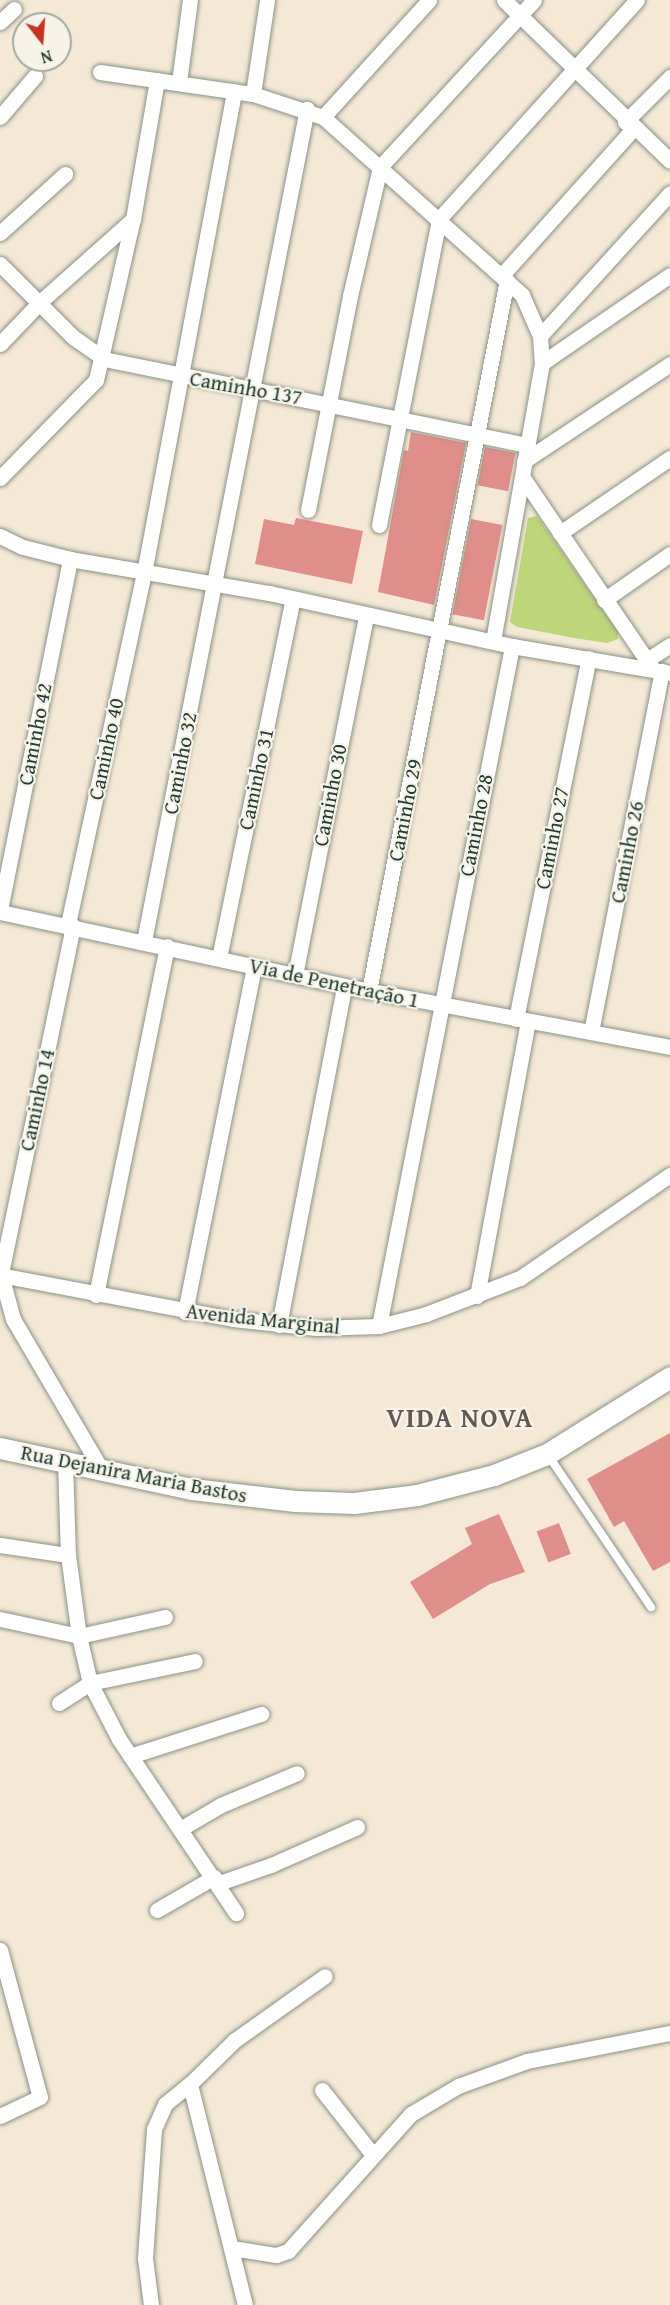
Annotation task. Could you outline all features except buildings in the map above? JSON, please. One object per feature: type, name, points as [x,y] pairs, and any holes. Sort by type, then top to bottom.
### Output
[{"type":"main road","name":"Rua Dejanira Maria Bastos","points":[[0,1448],[235,1496],[354,1503],[417,1495],[494,1475],[547,1454],[670,1377]]},
{"type":"street","points":[[179,82],[190,0]]},
{"type":"street","points":[[253,94],[267,0]]},
{"type":"street","points":[[322,117],[429,0]]},
{"type":"street","points":[[504,0],[629,125],[670,161]]},
{"type":"street","points":[[308,510],[380,167],[534,0]]},
{"type":"street","points":[[379,525],[402,418],[439,219],[637,0]]},
{"type":"street","points":[[0,22],[14,9]]},
{"type":"street","points":[[100,72],[234,90],[307,110],[322,117],[505,278],[522,296],[540,336],[542,363],[493,640]]},
{"type":"street","points":[[0,117],[35,76]]},
{"type":"street","points":[[505,278],[670,76]]},
{"type":"street","points":[[0,478],[88,392],[104,358],[133,219],[157,80]]},
{"type":"street","name":"Caminho 40","points":[[70,925],[144,573],[234,90]]},
{"type":"street","name":"Caminho 32","points":[[144,941],[307,110]]},
{"type":"street","points":[[0,233],[65,174]]},
{"type":"street","points":[[540,336],[670,193]]},
{"type":"street","points":[[0,344],[40,302],[133,219]]},
{"type":"street","name":"Caminho 137","points":[[0,264],[73,337],[104,358],[180,376],[329,402],[526,445]]},
{"type":"street","points":[[542,363],[670,275]]},
{"type":"street","name":"Caminho 29","points":[[369,991],[441,629],[505,278]]},
{"type":"street","points":[[524,461],[670,364]]},
{"type":"street","points":[[560,533],[670,458]]},
{"type":"street","points":[[523,478],[604,600],[658,668]]},
{"type":"street","points":[[0,536],[22,547],[70,559],[293,599],[493,640],[512,646],[658,668]]},
{"type":"street","points":[[604,600],[670,554]]},
{"type":"street","name":"Caminho 42","points":[[0,911],[70,559]]},
{"type":"street","name":"Caminho 31","points":[[219,958],[293,599]]},
{"type":"street","name":"Caminho 30","points":[[295,975],[366,615]]},
{"type":"street","points":[[658,668],[670,645]]},
{"type":"street","name":"Caminho 28","points":[[379,1326],[512,646]]},
{"type":"street","name":"Caminho 27","points":[[477,1296],[522,1020],[589,658]]},
{"type":"street","name":"Caminho 26","points":[[591,1032],[658,668]]},
{"type":"street","name":"Via de Penetração 1","points":[[0,911],[440,1005],[591,1032],[669,1042]]},
{"type":"street","name":"Caminho 14","points":[[1,1275],[70,925]]},
{"type":"street","points":[[96,1295],[167,946]]},
{"type":"street","points":[[185,1312],[254,967]]},
{"type":"street","points":[[279,1325],[344,986]]},
{"type":"street","name":"Avenida Marginal","points":[[1,1275],[185,1312],[279,1325],[379,1326],[477,1296],[528,1272],[670,1175]]},
{"type":"street","points":[[1,1275],[13,1319],[101,1469]]},
{"type":"street","points":[[65,1461],[68,1555],[79,1636],[90,1683],[130,1756],[216,1880],[236,1913]]},
{"type":"street","points":[[0,1545],[68,1555]]},
{"type":"street","points":[[0,1619],[79,1636],[165,1617]]},
{"type":"street","points":[[59,1703],[90,1683],[195,1661]]},
{"type":"street","points":[[130,1756],[261,1714]]},
{"type":"street","points":[[180,1829],[222,1805],[297,1773]]},
{"type":"street","points":[[157,1910],[216,1880],[271,1865],[357,1827]]},
{"type":"street","points":[[0,1950],[40,2097],[0,2116]]},
{"type":"street","points":[[152,2305],[146,2258],[154,2129],[165,2104],[190,2084],[235,2040],[325,1976]]},
{"type":"street","points":[[232,2248],[276,2255],[288,2251],[411,2114],[431,2100],[487,2074],[561,2053],[670,2033]]},
{"type":"street","points":[[190,2084],[245,2305]]},
{"type":"street","points":[[322,2090],[373,2155]]},
{"type":"lane","points":[[547,1454],[651,1607]]},
{"type":"green space","points":[[537,516],[618,632],[618,639],[607,643],[574,638],[517,627],[510,622],[528,518]]},
{"type":"district","name":"VIDA NOVA","points":[[460,1418]]}]
